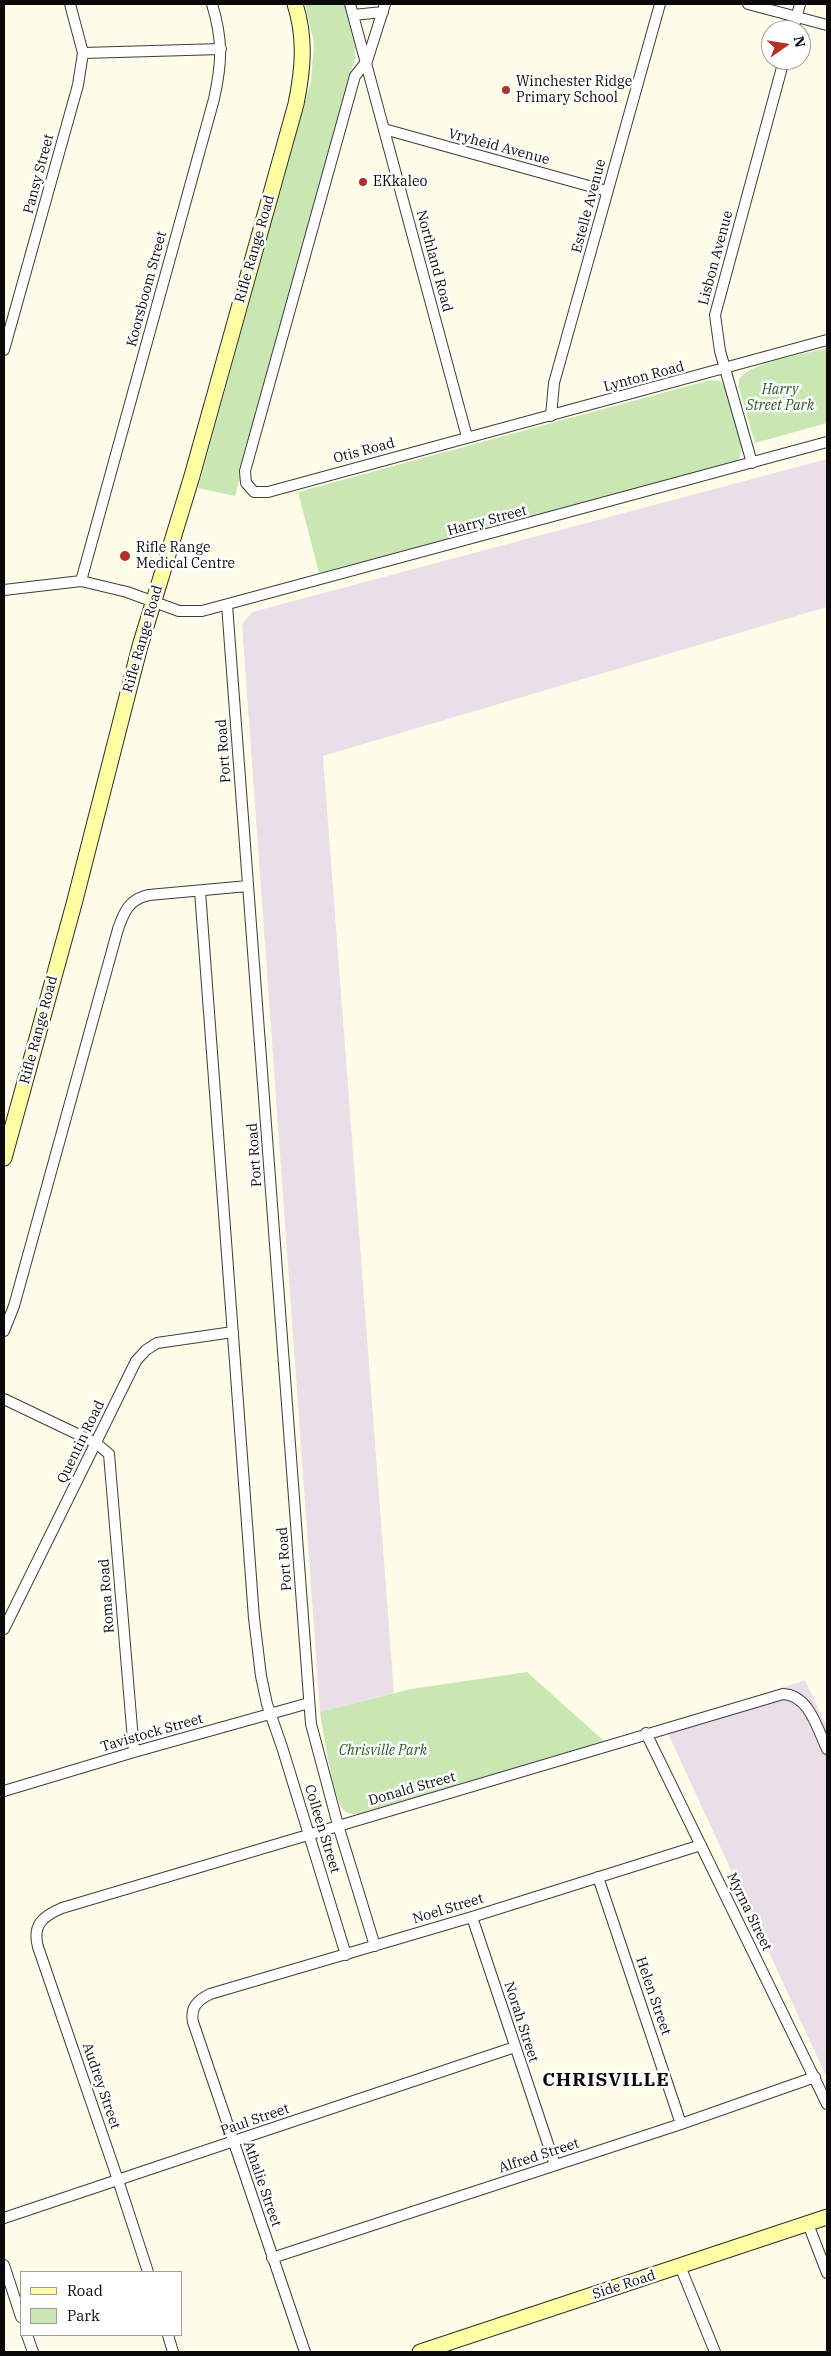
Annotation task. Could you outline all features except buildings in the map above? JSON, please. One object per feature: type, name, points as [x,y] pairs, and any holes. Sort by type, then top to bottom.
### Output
[{"type":"main road","name":"Rifle Range Road","points":[[4,1158],[7,1131],[154,600],[192,476],[296,104],[302,76],[303,44],[296,4]]},
{"type":"main road","name":"Side Road","points":[[420,2352],[827,2217]]},
{"type":"street","name":"Pansy Street","points":[[4,350],[78,84],[82,53],[70,4]]},
{"type":"street","name":"Koorsboom Street","points":[[81,581],[214,99],[221,63],[221,49],[218,25],[212,4]]},
{"type":"street","points":[[350,4],[366,62]]},
{"type":"street","name":"Estelle Avenue","points":[[551,416],[554,383],[660,4]]},
{"type":"street","points":[[748,4],[827,25]]},
{"type":"street","points":[[795,20],[800,4]]},
{"type":"street","points":[[353,15],[384,8]]},
{"type":"street","points":[[366,62],[384,8]]},
{"type":"street","points":[[82,53],[221,49]]},
{"type":"street","name":"Northland Road","points":[[366,62],[467,437]]},
{"type":"street","name":"Otis Road","points":[[366,62],[356,73],[348,99],[245,471],[245,480],[251,490],[257,493],[268,492],[467,437]]},
{"type":"street","name":"Lisbon Avenue","points":[[752,463],[725,369],[715,322],[716,307],[781,70]]},
{"type":"street","name":"Vryheid Avenue","points":[[384,130],[607,191]]},
{"type":"street","name":"Lynton Road","points":[[467,437],[551,416],[827,340]]},
{"type":"street","name":"Harry Street","points":[[81,581],[154,600],[182,612],[202,611],[827,442]]},
{"type":"street","points":[[4,590],[81,581]]},
{"type":"street","name":"Port Road","points":[[227,604],[310,1703]]},
{"type":"street","points":[[4,1331],[14,1306],[118,929],[124,914],[132,902],[142,897],[248,886]]},
{"type":"street","points":[[200,891],[254,1618],[261,1676],[270,1713]]},
{"type":"street","name":"Quentin Road","points":[[4,1629],[96,1444],[129,1371],[146,1350],[157,1343],[233,1332]]},
{"type":"street","points":[[4,1399],[96,1444]]},
{"type":"street","name":"Roma Road","points":[[96,1444],[109,1454],[131,1739],[134,1752]]},
{"type":"street","name":"Donald Street","points":[[50,1913],[338,1825],[783,1694],[792,1694],[801,1700],[827,1749]]},
{"type":"street","name":"Tavistock Street","points":[[4,1791],[134,1752],[310,1703]]},
{"type":"street","name":"Colleen Street","points":[[310,1703],[311,1724],[338,1825],[375,1946]]},
{"type":"street","name":"Colleen Street","points":[[270,1713],[310,1834],[346,1955]]},
{"type":"street","name":"Myrna Street","points":[[646,1733],[827,2104]]},
{"type":"street","name":"Noel Street","points":[[202,1998],[701,1844]]},
{"type":"street","name":"Helen Street","points":[[598,1877],[681,2124]]},
{"type":"street","name":"Audrey Street","points":[[50,1913],[44,1917],[37,1928],[38,1946],[148,2271]]},
{"type":"street","name":"Norah Street","points":[[472,1916],[555,2165]]},
{"type":"street","name":"Athalie Street","points":[[202,1998],[194,2008],[192,2018],[305,2352]]},
{"type":"street","name":"Paul Street","points":[[4,2218],[515,2047]]},
{"type":"street","name":"Alfred Street","points":[[272,2258],[681,2124],[815,2077]]},
{"type":"street","points":[[808,2224],[827,2273]]},
{"type":"street","points":[[4,2265],[20,2314]]},
{"type":"street","points":[[680,2266],[715,2352]]},
{"type":"street","points":[[27,2336],[33,2352]]},
{"type":"street","points":[[168,2336],[173,2352]]},
{"type":"shaded area","points":[[827,459],[827,607],[323,756],[394,1693],[320,1712],[242,624],[252,612]]},
{"type":"shaded area","points":[[805,1680],[827,1727],[827,2078],[665,1727]]},
{"type":"green space","points":[[305,4],[346,4],[356,40],[355,58],[235,496],[198,488],[311,81],[314,43]]},
{"type":"green space","name":"Harry Street Park","points":[[827,348],[827,423],[755,443],[739,388],[739,379],[745,373],[767,363]]},
{"type":"green space","points":[[710,380],[720,381],[725,387],[742,446],[739,459],[734,463],[319,573],[298,492]]},
{"type":"green space","name":"Chrisville Park","points":[[527,1672],[604,1741],[358,1814],[348,1813],[343,1809],[332,1778],[320,1712],[411,1689]]},
{"type":"place","name":"Winchester Ridge Primary School","points":[[506,90]]},
{"type":"place","name":"EKkaleo","points":[[363,182]]},
{"type":"place","name":"Rifle Range Medical Centre","points":[[125,556]]},
{"type":"district","name":"CHRISVILLE","points":[[606,2081]]}]
